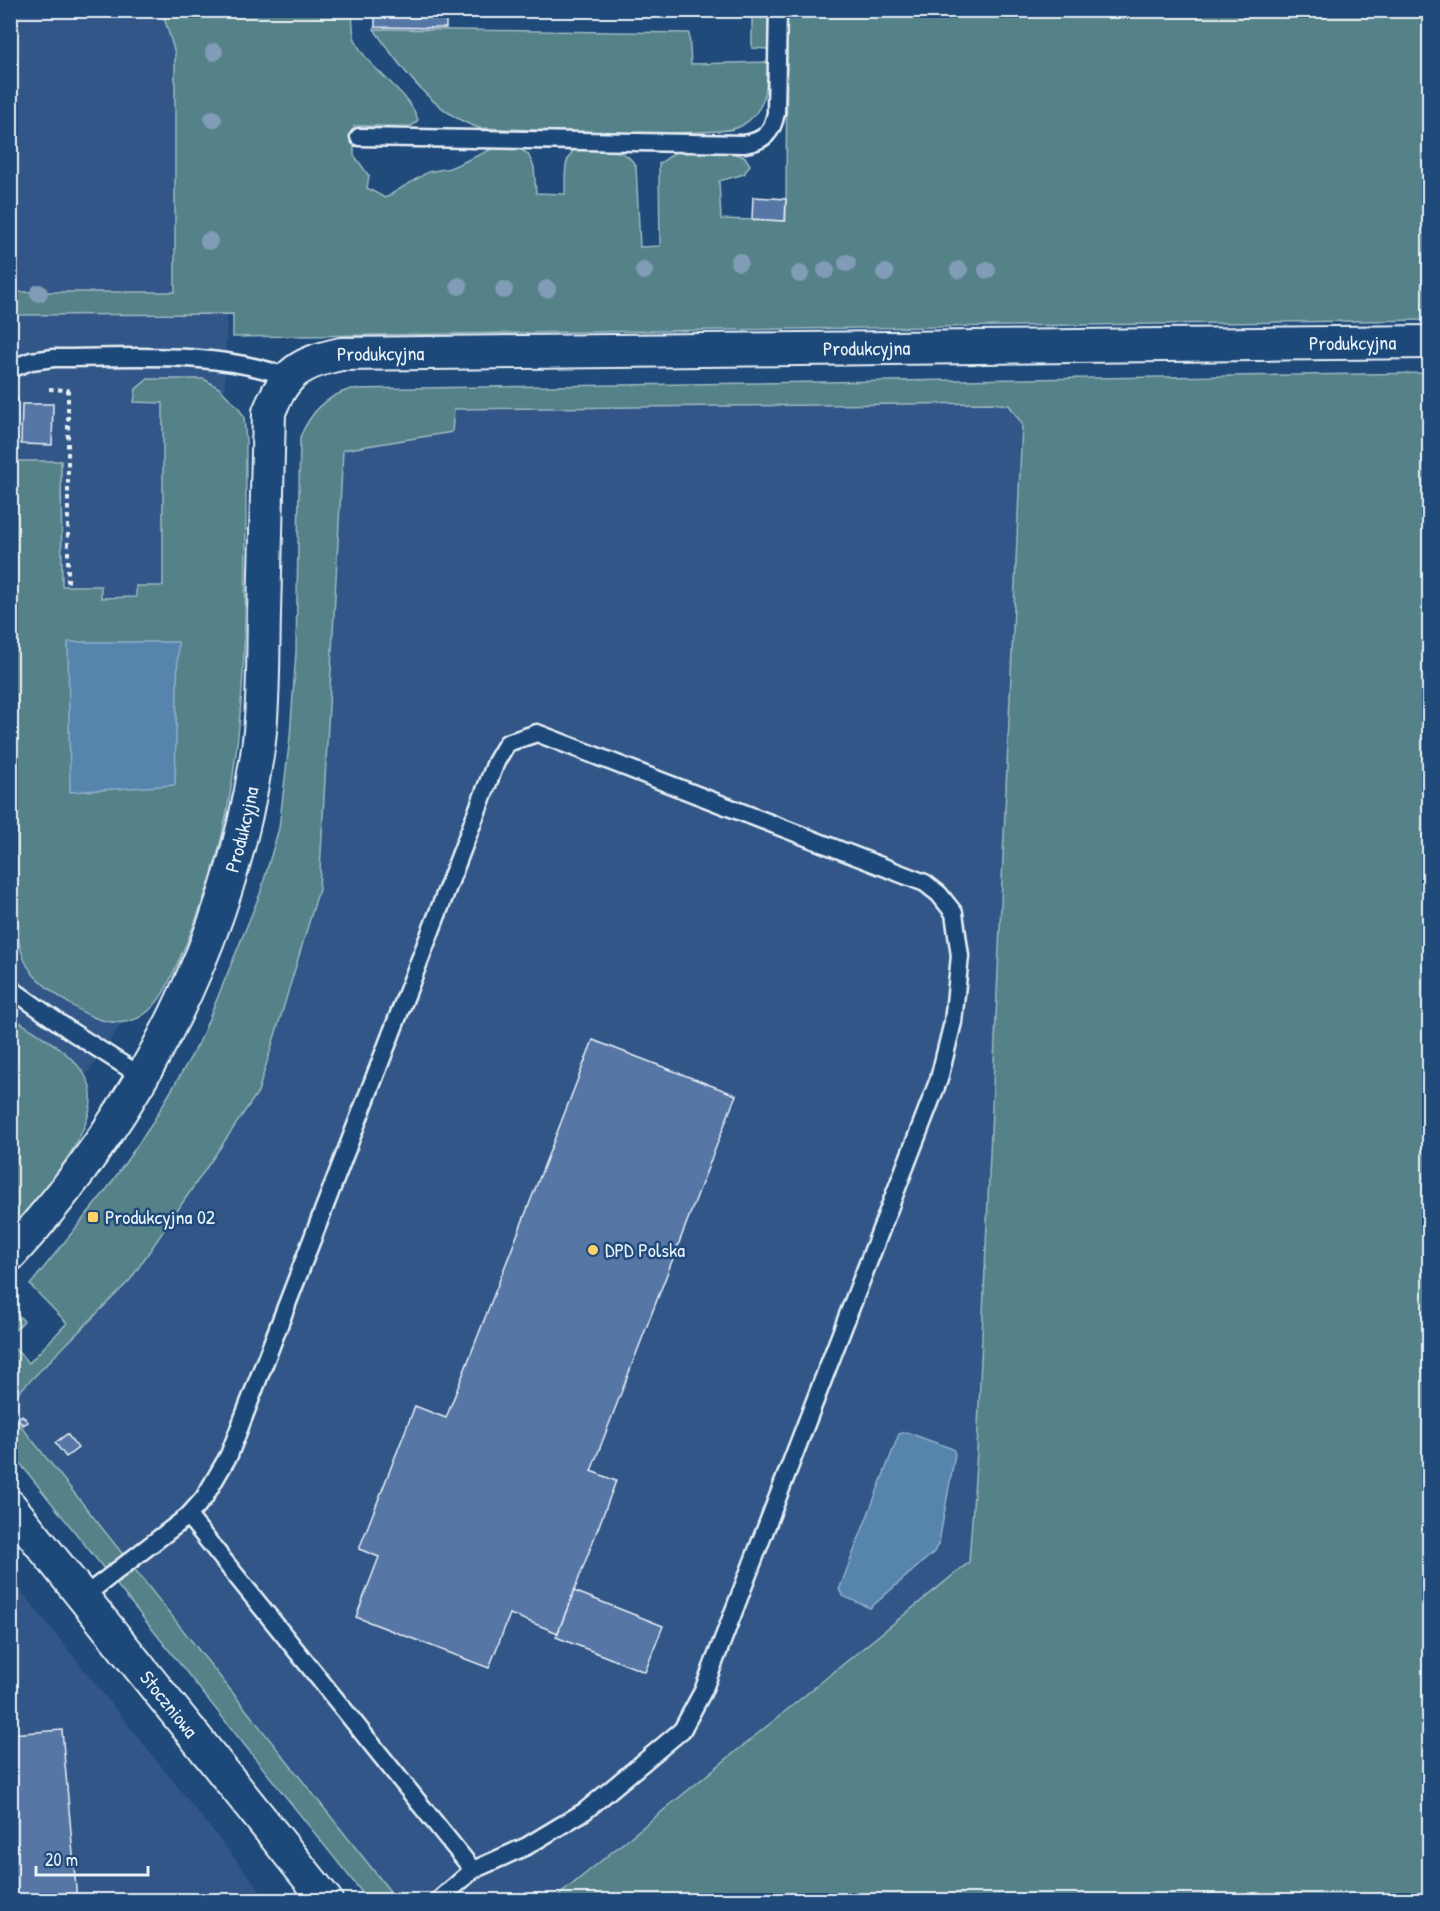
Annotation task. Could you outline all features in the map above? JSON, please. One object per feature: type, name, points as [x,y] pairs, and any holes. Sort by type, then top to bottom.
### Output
[{"type":"street","name":"Produkcyjna","points":[[10,1255],[83,1169],[141,1076],[173,1020],[209,941],[229,883],[245,819],[259,738],[269,412],[278,390],[288,377],[313,360],[341,354],[1430,342]]},
{"type":"street","name":"Stoczniowa","points":[[10,1506],[326,1900]]},
{"type":"lane","points":[[359,137],[744,144],[760,142],[773,128],[776,114],[778,10]]},
{"type":"lane","points":[[10,369],[31,361],[54,358],[204,358],[245,364],[288,377]]},
{"type":"lane","points":[[83,1597],[188,1516],[204,1498],[229,1455],[495,762],[507,743],[537,733],[925,883],[939,894],[954,913],[960,956],[953,1022],[939,1078],[704,1691],[681,1730],[585,1811],[527,1846],[473,1870],[439,1900]]},
{"type":"lane","points":[[10,988],[72,1032],[141,1076]]},
{"type":"lane","points":[[188,1516],[473,1870]]},
{"type":"path","points":[[43,389],[68,390],[68,583]]},
{"type":"path","points":[[10,455],[11,411],[13,401],[20,393]]},
{"type":"shaded area","points":[[11,11],[235,11],[223,457],[139,998],[55,1121],[11,1170],[11,315],[86,314],[11,314]]},
{"type":"shaded area","name":"DPD Polska","points":[[991,403],[1009,405],[1022,424],[977,1451],[969,1562],[553,1900],[397,1900],[11,1412],[11,1400],[130,1280],[258,1092],[319,889],[343,450],[451,432],[454,409]]},
{"type":"shaded area","points":[[68,642],[178,642],[175,785],[70,792]]},
{"type":"shaded area","points":[[906,1432],[953,1449],[955,1454],[939,1542],[934,1552],[870,1608],[843,1596],[839,1590],[899,1434]]},
{"type":"shaded area","points":[[11,1578],[268,1900],[11,1900]]},
{"type":"green space","points":[[162,11],[352,11],[354,36],[361,50],[368,61],[406,98],[418,120],[412,126],[354,126],[354,155],[369,176],[367,188],[385,198],[428,172],[450,168],[492,149],[520,149],[528,154],[534,167],[536,193],[565,194],[566,165],[574,150],[617,151],[631,159],[636,166],[640,247],[660,246],[659,164],[680,149],[726,151],[745,157],[750,165],[744,174],[719,181],[721,219],[786,221],[787,11],[1429,11],[1429,320],[233,337],[233,314],[11,315],[10,292],[175,292],[175,53]]},
{"type":"green space","points":[[752,11],[768,11],[768,49],[752,48]]},
{"type":"green space","points":[[374,29],[689,33],[691,64],[768,62],[766,90],[756,114],[741,126],[727,130],[645,133],[479,128],[462,121],[432,100],[407,73]]},
{"type":"green space","points":[[1429,373],[1429,1900],[553,1900],[969,1562],[977,1451],[1022,424],[1009,405],[991,403],[454,409],[452,432],[343,450],[319,889],[258,1092],[130,1280],[11,1400],[11,1345],[29,1363],[67,1323],[30,1285],[107,1189],[150,1127],[199,1043],[260,894],[279,828],[290,737],[296,652],[300,437],[304,428],[326,401],[351,389]]},
{"type":"green space","points":[[148,379],[204,379],[219,388],[238,407],[244,417],[246,589],[242,689],[238,738],[222,835],[206,892],[192,930],[168,984],[148,1012],[136,1019],[110,1022],[82,1011],[41,982],[28,967],[20,948],[10,461],[61,461],[62,586],[101,586],[101,598],[136,597],[136,586],[163,586],[163,403],[134,402],[136,389]]},
{"type":"green space","points":[[11,1019],[17,1020],[46,1039],[74,1061],[87,1079],[91,1096],[88,1115],[80,1136],[67,1158],[53,1179],[11,1227]]},
{"type":"green space","points":[[11,1308],[24,1321],[11,1334]]},
{"type":"green space","points":[[10,1412],[397,1900],[368,1900],[11,1452]]},
{"type":"building","points":[[375,10],[446,10],[446,28],[375,27]]},
{"type":"building","points":[[753,197],[786,199],[785,221],[752,219]]},
{"type":"building","points":[[22,404],[53,404],[52,445],[21,444]]},
{"type":"building","name":"DPD Polska","points":[[593,1040],[736,1095],[591,1471],[616,1481],[558,1633],[510,1614],[489,1668],[356,1617],[379,1557],[359,1549],[415,1406],[446,1418]]},
{"type":"building","points":[[22,1415],[28,1422],[23,1425],[18,1419]]},
{"type":"building","points":[[67,1434],[78,1448],[66,1457],[55,1443]]},
{"type":"building","points":[[574,1591],[663,1626],[645,1672],[556,1637]]},
{"type":"building","points":[[62,1730],[77,1900],[10,1900],[10,1734]]},
{"type":"place","name":"Produkcyjna 02","points":[[93,1217]]},
{"type":"place","name":"DPD Polska","points":[[593,1250]]}]
